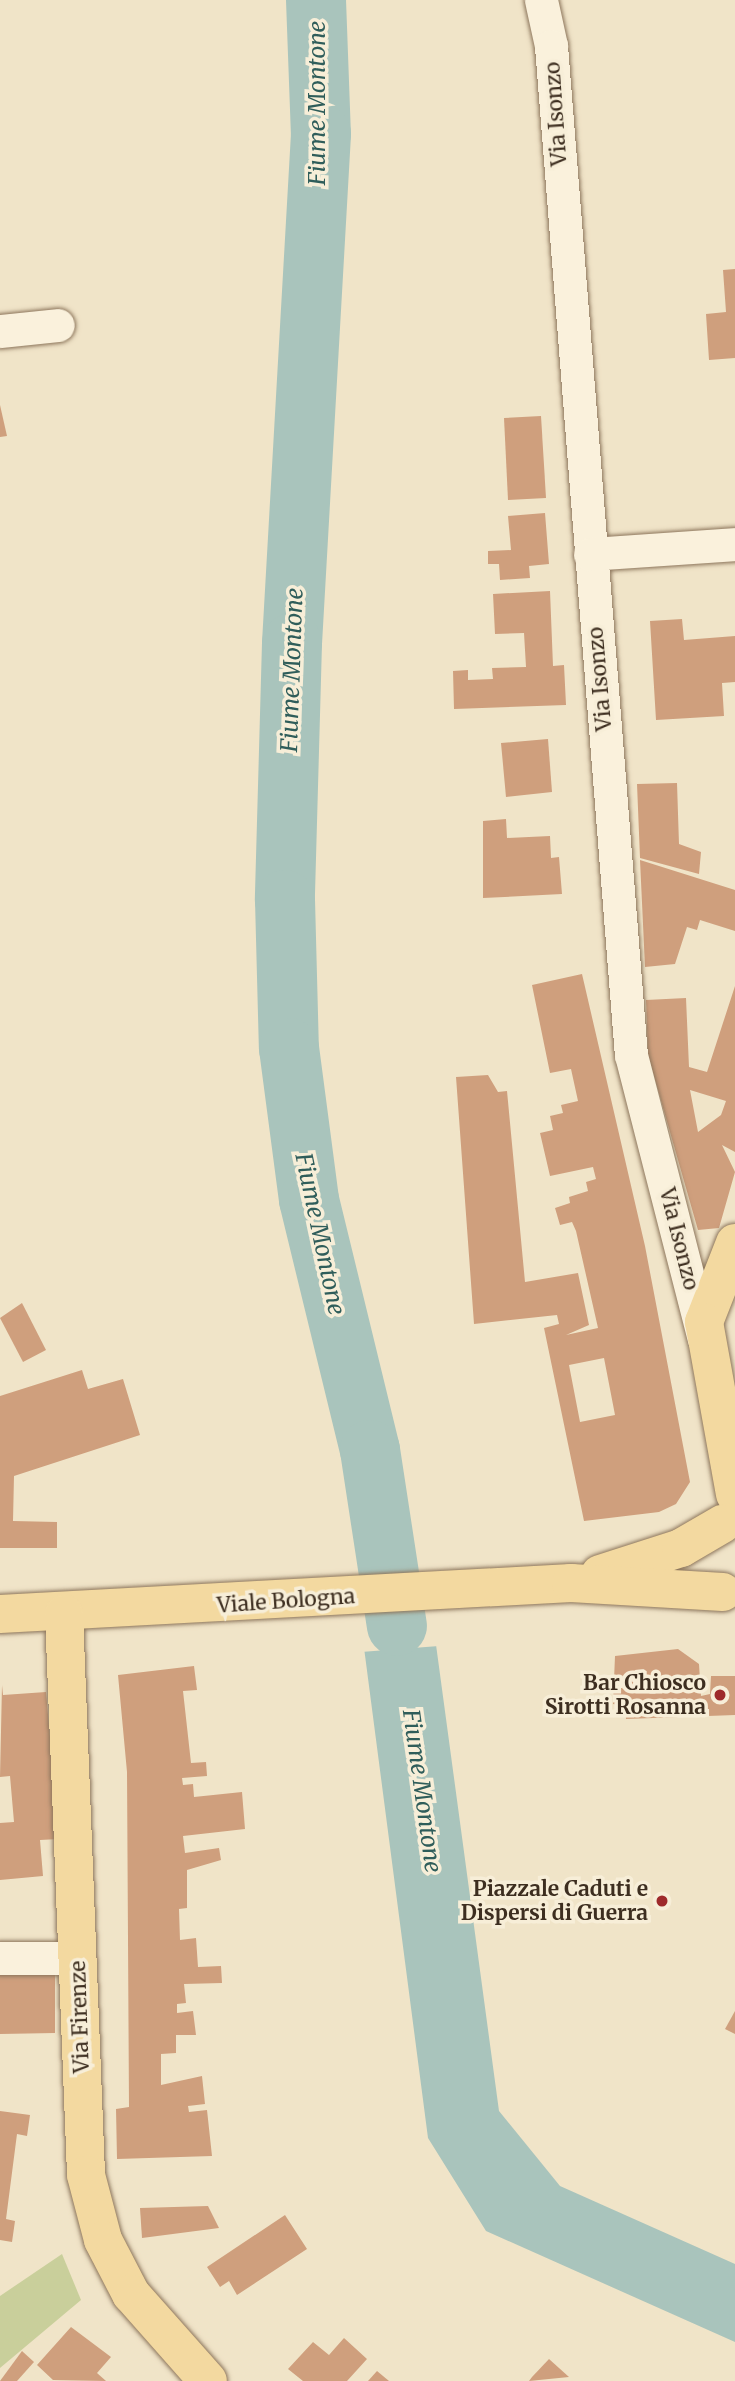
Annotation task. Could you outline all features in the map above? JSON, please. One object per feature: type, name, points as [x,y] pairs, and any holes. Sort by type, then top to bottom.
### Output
[{"type":"main road","points":[[732,1599],[709,1558],[731,1503],[706,1351],[704,1322],[735,1243]]},
{"type":"main road","name":"Viale Bologna","points":[[557,1584],[650,1560],[731,1503]]},
{"type":"main road","name":"Viale Bologna","points":[[0,1614],[64,1614],[557,1584],[732,1599]]},
{"type":"main road","name":"Via Firenze","points":[[64,1614],[86,2175],[103,2239],[131,2294],[208,2381]]},
{"type":"street","name":"Via Isonzo","points":[[541,0],[551,46],[631,1055],[706,1351]]},
{"type":"street","points":[[0,331],[58,325]]},
{"type":"street","points":[[590,554],[735,544]]},
{"type":"street","points":[[0,1958],[78,1958]]},
{"type":"green space","points":[[62,2254],[81,2300],[0,2368],[0,2296]]},
{"type":"water","points":[[422,1541],[499,2111],[560,2186],[735,2264],[735,2342],[486,2231],[428,2138],[351,1548]]},
{"type":"pier","points":[[425,1540],[439,1646],[361,1652],[348,1547]]},
{"type":"building","points":[[735,269],[735,358],[709,360],[706,314],[726,312],[723,270]]},
{"type":"building","points":[[0,405],[7,436],[0,437]]},
{"type":"building","points":[[541,416],[546,498],[508,500],[504,418]]},
{"type":"building","points":[[545,513],[549,564],[529,566],[530,578],[500,580],[499,564],[488,564],[488,551],[511,550],[508,516]]},
{"type":"building","points":[[550,591],[553,666],[564,665],[566,705],[454,709],[453,671],[468,670],[468,680],[493,679],[492,668],[526,667],[524,633],[495,634],[493,594]]},
{"type":"building","points":[[682,619],[684,640],[735,636],[735,682],[722,683],[724,716],[656,720],[650,621]]},
{"type":"building","points":[[548,739],[552,792],[506,797],[501,743]]},
{"type":"building","points":[[677,783],[679,844],[701,852],[699,874],[640,858],[637,784]]},
{"type":"building","points":[[506,819],[507,838],[550,836],[551,858],[559,857],[562,894],[483,898],[483,821]]},
{"type":"building","points":[[640,860],[735,890],[735,931],[700,920],[697,930],[687,927],[675,964],[645,967]]},
{"type":"building","points":[[582,974],[645,1246],[690,1482],[676,1504],[659,1512],[584,1521],[544,1328],[559,1324],[557,1315],[474,1324],[456,1077],[488,1075],[498,1092],[507,1091],[525,1282],[578,1273],[589,1325],[566,1335],[598,1328],[576,1231],[572,1222],[560,1225],[555,1208],[570,1203],[569,1197],[588,1191],[586,1182],[596,1179],[593,1167],[550,1176],[540,1133],[553,1130],[550,1116],[563,1113],[561,1105],[578,1101],[571,1069],[550,1073],[532,985]],"holes":[[[604,1358],[615,1415],[580,1422],[569,1365]]]},
{"type":"building","points":[[735,986],[735,1152],[722,1145],[735,1172],[719,1228],[698,1230],[648,1055],[646,1000],[686,998],[689,1067],[707,1072]],"holes":[[[690,1090],[726,1101],[721,1115],[698,1132]]]},
{"type":"building","points":[[22,1303],[46,1350],[23,1362],[0,1318]]},
{"type":"building","points":[[82,1370],[88,1389],[123,1379],[140,1435],[14,1476],[13,1521],[57,1522],[57,1548],[0,1548],[0,1396]]},
{"type":"building","points":[[678,1649],[699,1664],[701,1696],[710,1694],[711,1676],[735,1676],[735,1715],[626,1719],[625,1706],[613,1704],[615,1656]]},
{"type":"building","points":[[194,1666],[197,1690],[183,1691],[191,1763],[206,1762],[207,1776],[182,1778],[183,1785],[193,1784],[194,1797],[242,1792],[245,1829],[183,1836],[185,1853],[219,1848],[221,1860],[187,1870],[187,1908],[179,1909],[180,1940],[196,1938],[198,1967],[221,1966],[222,1983],[184,1984],[186,2003],[177,2004],[177,2013],[193,2011],[196,2035],[176,2035],[176,2053],[161,2054],[161,2085],[202,2076],[205,2104],[188,2106],[189,2112],[207,2110],[212,2156],[117,2159],[116,2109],[129,2107],[127,1772],[118,1675]]},
{"type":"building","points":[[2,1685],[3,1695],[46,1692],[59,1839],[40,1840],[43,1876],[0,1880],[0,1823],[14,1822],[10,1776],[0,1777]]},
{"type":"building","points":[[55,1973],[55,2033],[0,2034],[0,1974]]},
{"type":"building","points":[[735,2011],[735,2034],[725,2029]]},
{"type":"building","points":[[0,2111],[30,2115],[27,2136],[17,2134],[6,2219],[15,2221],[12,2242],[0,2240]]},
{"type":"building","points":[[208,2206],[219,2228],[142,2238],[140,2208]]},
{"type":"building","points":[[285,2215],[307,2249],[237,2295],[229,2281],[220,2287],[207,2267]]},
{"type":"building","points":[[71,2327],[111,2357],[97,2373],[106,2381],[53,2380],[37,2365]]},
{"type":"building","points":[[344,2338],[367,2359],[347,2381],[303,2381],[288,2369],[313,2342],[329,2355]]},
{"type":"building","points":[[22,2351],[34,2362],[17,2381],[0,2381]]},
{"type":"building","points":[[549,2359],[569,2377],[529,2381],[532,2377]]},
{"type":"building","points":[[377,2371],[389,2381],[368,2381]]},
{"type":"waterway","name":"Fiume Montone","points":[[316,0],[321,134],[292,643],[285,900],[289,1048],[309,1200],[370,1450],[397,1626]]},
{"type":"place","name":"Bar Chiosco Sirotti Rosanna","points":[[720,1695]]},
{"type":"place","name":"Piazzale Caduti e Dispersi di Guerra","points":[[662,1901]]}]
